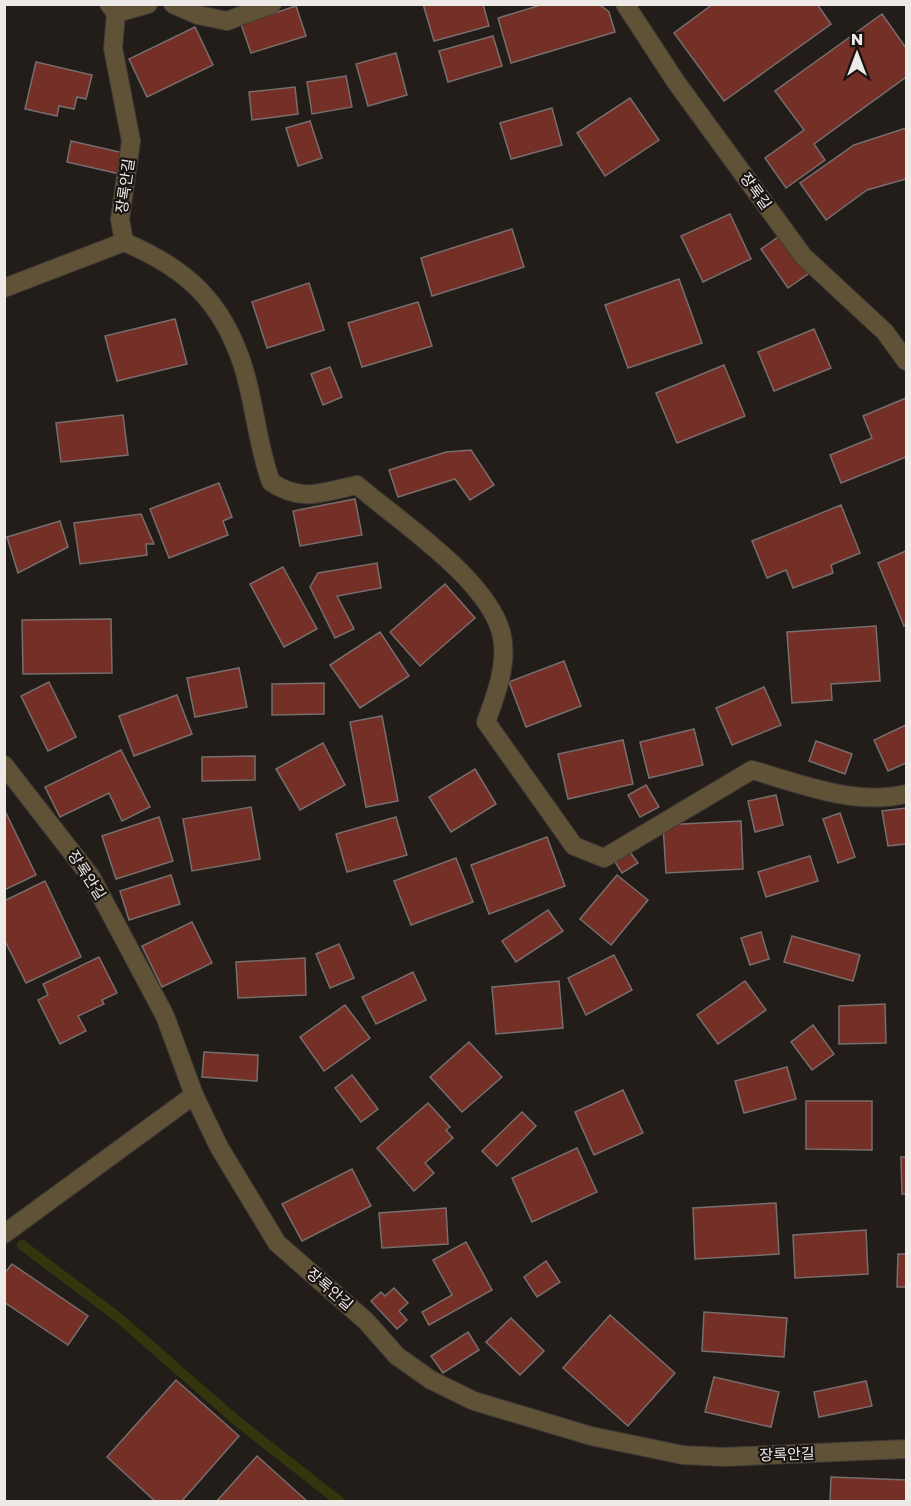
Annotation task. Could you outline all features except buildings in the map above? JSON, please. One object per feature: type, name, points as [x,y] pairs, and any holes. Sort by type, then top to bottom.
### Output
[{"type":"lane","points":[[112,9],[148,4]]},
{"type":"lane","points":[[173,4],[198,15],[227,21],[272,4]]},
{"type":"lane","name":"장록길","points":[[625,4],[676,82],[803,256],[885,332],[906,361]]},
{"type":"lane","name":"장록안길","points":[[112,9],[112,48],[131,141],[120,219],[124,243]]},
{"type":"lane","points":[[4,288],[124,243],[168,262],[193,283],[218,311],[243,365],[271,482],[287,493],[301,495],[357,485],[456,567],[486,602],[501,632],[503,652],[497,693],[486,722],[574,846],[604,858],[752,770],[823,790],[863,798],[890,798],[906,794]]},
{"type":"lane","name":"장록안길","points":[[4,765],[91,877],[165,1016],[194,1095],[219,1147],[278,1243],[366,1321],[397,1356],[431,1380],[474,1401],[591,1436],[683,1455],[724,1457],[906,1449]]},
{"type":"lane","points":[[4,1234],[194,1095]]},
{"type":"waterway","points":[[22,1245],[119,1318],[237,1421],[340,1502]]}]
